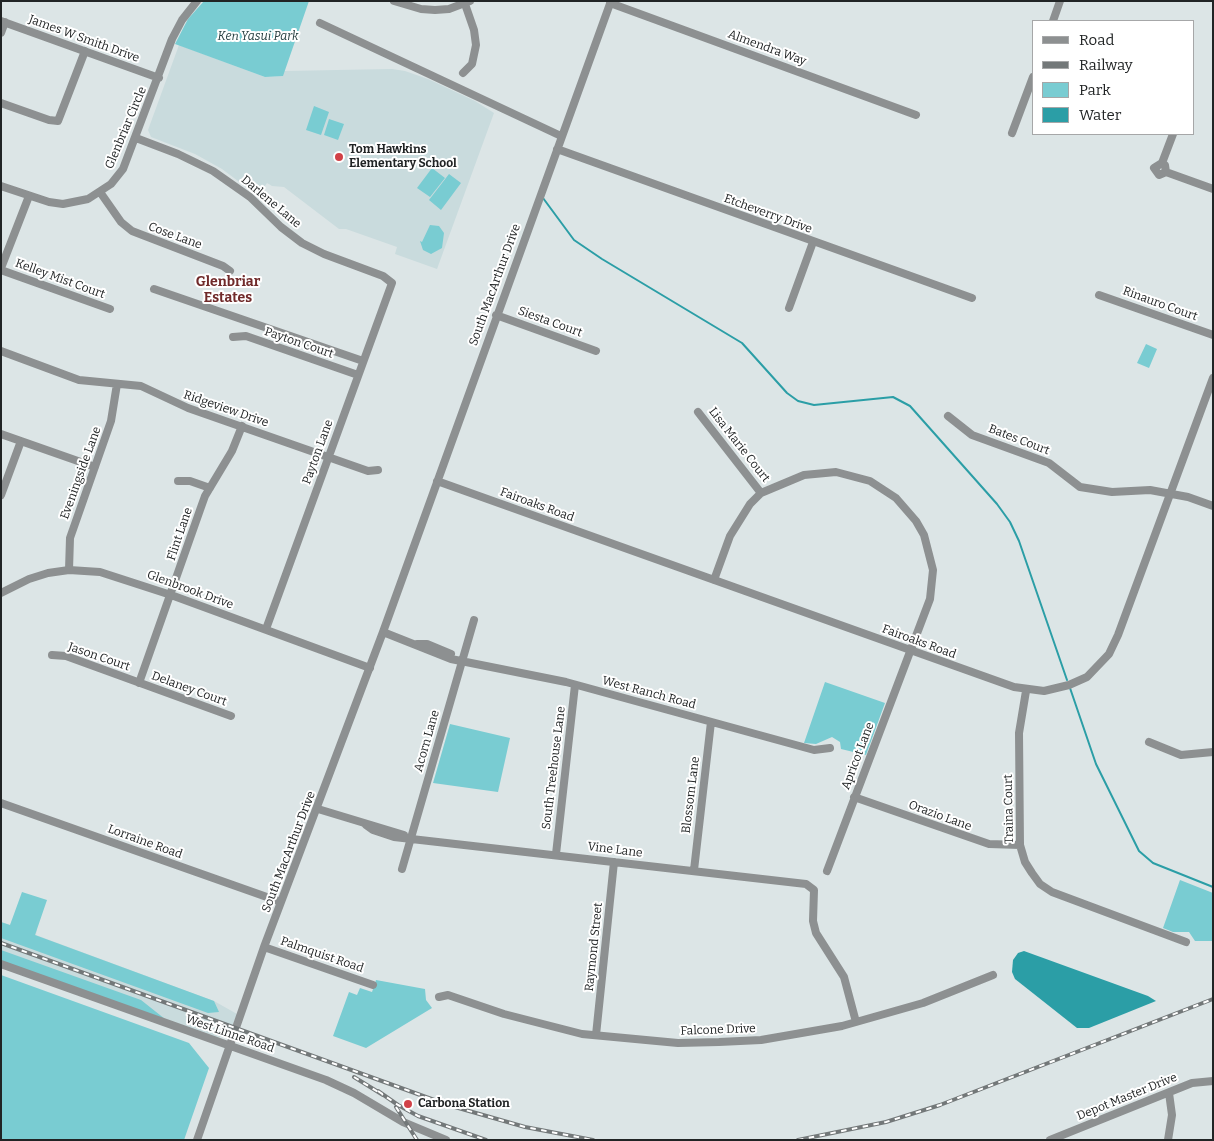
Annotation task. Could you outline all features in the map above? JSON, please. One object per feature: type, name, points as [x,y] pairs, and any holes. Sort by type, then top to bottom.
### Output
[{"type":"street","name":"Glenbriar Circle","points":[[1,186],[49,202],[63,204],[88,199],[111,184],[123,169],[136,138],[172,38],[182,20],[197,1]]},
{"type":"street","points":[[394,1],[420,10],[435,10],[468,3],[476,45],[472,64],[463,73]]},
{"type":"street","points":[[1053,20],[1060,1]]},
{"type":"street","name":"Almendra Way","points":[[610,2],[916,115]]},
{"type":"street","name":"South MacArthur Drive","points":[[383,632],[610,2]]},
{"type":"street","name":"James W Smith Drive","points":[[3,22],[159,78]]},
{"type":"street","points":[[1,33],[3,22]]},
{"type":"street","points":[[320,23],[561,136]]},
{"type":"street","points":[[1,103],[49,120],[58,121],[85,51]]},
{"type":"street","points":[[1012,134],[1032,79]]},
{"type":"street","points":[[1173,135],[1162,163],[1157,164],[1155,172],[1163,175],[1166,172],[1213,189]]},
{"type":"street","name":"Darlene Lane","points":[[136,138],[178,154],[213,171],[250,197],[281,227],[302,243],[324,254],[383,276],[392,283]]},
{"type":"street","name":"Etcheverry Drive","points":[[557,149],[972,298]]},
{"type":"street","name":"Cose Lane","points":[[100,192],[121,222],[132,231],[223,266],[230,271]]},
{"type":"street","points":[[1,269],[29,196]]},
{"type":"street","points":[[789,308],[813,242]]},
{"type":"street","name":"Kelley Mist Court","points":[[1,269],[110,309]]},
{"type":"street","name":"Payton Lane","points":[[266,629],[392,283]]},
{"type":"street","points":[[154,289],[362,361]]},
{"type":"street","name":"Rinauro Court","points":[[1099,295],[1213,335]]},
{"type":"street","name":"Siesta Court","points":[[496,315],[596,351]]},
{"type":"street","name":"Payton Court","points":[[233,336],[246,336],[358,375]]},
{"type":"street","name":"Ridgeview Drive","points":[[1,351],[79,380],[141,386],[188,408],[368,471],[378,470]]},
{"type":"street","name":"Fairoaks Road","points":[[437,481],[1026,691],[1044,692],[1075,683],[1092,673],[1104,661],[1118,635],[1213,378]]},
{"type":"street","name":"Eveningside Lane","points":[[69,570],[70,538],[111,421],[117,384]]},
{"type":"street","name":"Lisa Marie Court","points":[[698,412],[761,493]]},
{"type":"street","name":"Bates Court","points":[[948,416],[972,435],[1049,463],[1080,487],[1112,492],[1150,490],[1170,493],[1213,506]]},
{"type":"street","name":"Flint Lane","points":[[139,683],[200,510],[210,488],[232,451],[242,426]]},
{"type":"street","points":[[1,434],[95,467]]},
{"type":"street","points":[[1,495],[21,441]]},
{"type":"street","name":"Apricot Lane","points":[[761,493],[804,475],[836,472],[870,480],[883,487],[907,509],[924,535],[932,570],[930,599],[827,871]]},
{"type":"street","points":[[178,481],[190,481],[210,488]]},
{"type":"street","points":[[714,580],[730,536],[739,518],[761,493]]},
{"type":"street","name":"Glenbrook Drive","points":[[1,593],[29,579],[69,570],[100,572],[171,595],[370,668]]},
{"type":"street","name":"Acorn Lane","points":[[402,869],[474,620]]},
{"type":"street","points":[[370,668],[383,632]]},
{"type":"street","name":"West Ranch Road","points":[[383,632],[461,660],[575,685],[814,750],[830,748]]},
{"type":"street","name":"Jason Court","points":[[52,655],[66,656],[139,683]]},
{"type":"street","name":"South MacArthur Drive","points":[[230,1046],[264,947],[318,810],[370,668]]},
{"type":"street","name":"Delaney Court","points":[[139,683],[231,716]]},
{"type":"street","name":"South Treehouse Lane","points":[[556,854],[575,685]]},
{"type":"street","name":"Traina Court","points":[[1026,691],[1020,733],[1020,845],[1025,862],[1032,873],[1040,884],[1052,892],[1186,942]]},
{"type":"street","name":"Blossom Lane","points":[[694,870],[711,722]]},
{"type":"street","points":[[1149,742],[1181,755],[1213,752]]},
{"type":"street","name":"Orazio Lane","points":[[854,797],[989,844],[1020,845]]},
{"type":"street","name":"Lorraine Road","points":[[1,802],[281,902]]},
{"type":"street","name":"Vine Lane","points":[[318,810],[366,825],[377,826],[410,838],[806,884],[814,890],[812,908],[816,933],[844,977],[856,1022]]},
{"type":"street","name":"Raymond Street","points":[[596,1035],[614,862]]},
{"type":"street","name":"Palmquist Road","points":[[264,947],[372,985]]},
{"type":"street","name":"West Linne Road","points":[[1,964],[335,1084],[403,1122],[446,1140]]},
{"type":"street","name":"Falcone Drive","points":[[439,997],[448,995],[544,1025],[596,1035],[678,1043],[753,1041],[856,1022],[923,1003],[993,975]]},
{"type":"street","points":[[197,1140],[230,1046]]},
{"type":"street","name":"Depot Master Drive","points":[[1050,1140],[1062,1138],[1192,1083],[1213,1081]]},
{"type":"street","points":[[1168,1140],[1172,1115],[1169,1093]]},
{"type":"shaded area","name":"Tom Hawkins Elementary School","points":[[179,45],[265,77],[282,76],[283,71],[392,69],[405,71],[428,79],[475,101],[494,113],[437,269],[395,254],[397,247],[346,229],[339,229],[284,187],[272,186],[267,183],[258,196],[222,169],[195,154],[151,137],[148,130]]},
{"type":"shaded area","points":[[12,920],[37,929],[36,935],[214,1001],[237,1014],[229,1034],[224,1037],[214,1037],[1,961],[1,922],[10,925]]},
{"type":"green space","name":"Ken Yasui Park","points":[[204,1],[309,1],[283,76],[265,77],[175,44],[188,19]]},
{"type":"green space","points":[[314,106],[329,112],[321,135],[306,130]]},
{"type":"green space","points":[[329,119],[344,124],[338,140],[324,135]]},
{"type":"green space","points":[[432,168],[445,178],[430,197],[417,188]]},
{"type":"green space","points":[[449,174],[461,183],[441,210],[429,200]]},
{"type":"green space","points":[[430,225],[439,226],[444,233],[442,248],[431,254],[423,250],[420,241],[422,242]]},
{"type":"green space","points":[[1146,344],[1157,349],[1149,368],[1137,363]]},
{"type":"green space","points":[[825,682],[885,703],[866,755],[841,749],[840,742],[832,737],[816,744],[804,743]]},
{"type":"green space","points":[[450,724],[510,738],[498,792],[433,783]]},
{"type":"green space","points":[[1180,880],[1213,893],[1213,941],[1195,941],[1189,932],[1173,932],[1163,928]]},
{"type":"green space","points":[[22,892],[47,900],[35,935],[214,1001],[219,1012],[208,1013],[1,938],[1,922],[10,925]]},
{"type":"green space","points":[[1,950],[141,1000],[165,1019],[1,961]]},
{"type":"green space","points":[[1,975],[189,1043],[209,1068],[184,1140],[1,1140]]},
{"type":"green space","points":[[376,980],[425,989],[426,1000],[432,1008],[366,1048],[333,1036],[349,992],[357,995],[360,988],[372,992]]},
{"type":"water","points":[[1024,951],[1148,996],[1156,1001],[1089,1028],[1077,1028],[1015,979],[1012,972],[1013,960],[1018,953]]},
{"type":"waterway","points":[[543,198],[574,240],[602,259],[742,343],[787,393],[798,401],[814,405],[893,397],[910,406],[997,504],[1010,522],[1019,541],[1067,680]]},
{"type":"waterway","points":[[1070,688],[1096,764],[1139,851],[1153,863],[1213,887]]},
{"type":"railway","points":[[1,943],[448,1105],[525,1127],[593,1140]]},
{"type":"railway","points":[[798,1140],[886,1122],[940,1105],[1213,999]]},
{"type":"railway","points":[[354,1077],[383,1095]]},
{"type":"railway","points":[[378,1091],[418,1116],[486,1140]]},
{"type":"railway","points":[[396,1107],[417,1140]]},
{"type":"place","name":"Tom Hawkins Elementary School","points":[[339,157]]},
{"type":"place","name":"Carbona Station","points":[[408,1104]]},
{"type":"district","name":"Glenbriar Estates","points":[[228,290]]}]
